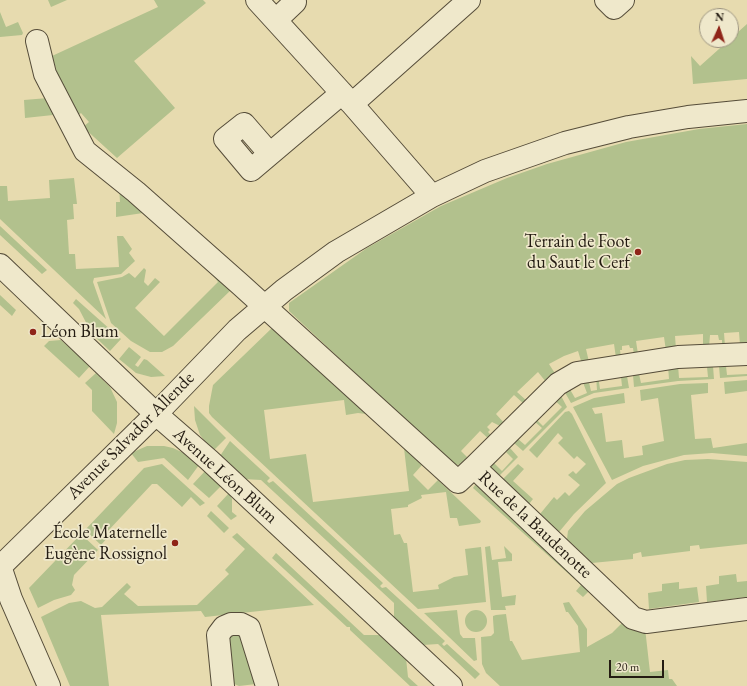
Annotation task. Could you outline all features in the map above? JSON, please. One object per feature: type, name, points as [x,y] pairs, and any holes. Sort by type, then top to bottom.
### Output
[{"type":"street","points":[[257,0],[432,196]]},
{"type":"street","points":[[276,20],[295,2],[293,0]]},
{"type":"street","points":[[270,154],[347,99],[469,0]]},
{"type":"street","points":[[606,0],[614,8],[623,0]]},
{"type":"street","points":[[37,41],[45,74],[85,152],[136,192],[458,482],[474,467]]},
{"type":"street","name":"Avenue Salvador Allende","points":[[0,567],[156,414],[232,335],[263,306],[336,252],[432,196],[485,171],[565,143],[629,127],[747,111]]},
{"type":"street","name":"Avenue Léon Blum","points":[[0,265],[156,414],[209,460],[451,686]]},
{"type":"street","name":"Rue de la Baudenotte","points":[[747,354],[678,357],[578,373],[558,384],[474,467],[633,618],[646,622],[747,609]]},
{"type":"street","points":[[0,567],[11,599],[50,686]]},
{"type":"street","points":[[223,686],[218,635],[224,627],[231,624],[241,624],[249,628],[267,686]]},
{"type":"green space","points":[[48,0],[67,0],[51,7]]},
{"type":"green space","points":[[154,0],[203,0],[206,3],[134,61],[175,108],[117,158],[83,127],[89,122],[81,113],[76,117],[59,79],[52,56],[158,7]]},
{"type":"green space","points":[[0,12],[6,27],[18,22],[23,33],[22,35],[0,37]]},
{"type":"green space","points":[[747,24],[747,79],[693,84],[691,56],[700,66],[720,48],[739,48],[739,31]]},
{"type":"green space","points":[[48,98],[55,114],[25,118],[24,100]]},
{"type":"green space","points":[[747,124],[747,345],[740,345],[739,332],[724,333],[725,346],[722,346],[722,340],[719,340],[718,335],[710,335],[709,347],[703,348],[703,334],[675,336],[676,349],[666,351],[664,337],[636,341],[638,354],[634,355],[633,348],[630,348],[629,345],[622,346],[622,350],[620,350],[621,357],[616,358],[614,344],[586,349],[589,362],[582,364],[578,351],[564,356],[549,364],[556,375],[546,382],[538,372],[517,392],[527,401],[524,404],[514,395],[496,414],[505,424],[502,427],[492,422],[487,427],[490,430],[488,432],[493,437],[490,440],[480,431],[461,451],[468,458],[463,463],[458,465],[451,463],[289,311],[289,303],[367,248],[441,206],[507,178],[547,164],[626,142],[699,129]]},
{"type":"green space","points":[[74,178],[77,204],[73,204],[74,219],[67,220],[69,254],[75,254],[76,269],[119,267],[117,236],[123,236],[132,249],[129,253],[135,261],[121,274],[94,278],[93,282],[106,319],[0,219],[0,186],[7,186],[8,201],[50,198],[49,180]]},
{"type":"green space","points":[[119,186],[143,213],[116,217],[116,202],[120,202]]},
{"type":"green space","points":[[0,226],[47,270],[42,274],[0,235]]},
{"type":"green space","points":[[144,268],[146,270],[144,282],[148,286],[155,278],[160,282],[135,308],[164,336],[218,282],[210,271],[232,289],[173,346],[162,352],[150,352],[131,341],[111,323],[97,282],[122,277],[129,273],[135,278]]},
{"type":"green space","points":[[0,295],[16,310],[12,316],[0,305]]},
{"type":"green space","points":[[76,299],[121,339],[110,351],[92,334],[79,309],[73,303]]},
{"type":"green space","points":[[273,327],[366,414],[358,413],[346,415],[344,400],[264,410],[270,459],[306,454],[313,502],[409,491],[404,448],[422,465],[413,475],[428,490],[438,480],[481,521],[480,523],[459,526],[457,518],[450,518],[446,492],[421,495],[422,498],[408,505],[408,507],[391,509],[394,535],[400,534],[404,543],[407,543],[413,592],[439,589],[438,585],[454,577],[468,575],[465,549],[481,547],[486,602],[418,609],[212,417],[209,413],[209,406],[213,385]]},
{"type":"green space","points":[[61,340],[90,366],[79,378],[44,346],[49,341]]},
{"type":"green space","points":[[129,347],[141,357],[135,365],[138,367],[144,359],[147,360],[165,376],[151,377],[136,373],[119,359]]},
{"type":"green space","points":[[678,365],[679,378],[708,377],[707,367],[713,366],[714,379],[678,381],[634,387],[633,375],[639,374],[641,383],[669,379],[668,366]]},
{"type":"green space","points":[[719,366],[726,366],[727,375],[747,374],[747,376],[720,378]]},
{"type":"green space","points":[[96,373],[110,387],[117,402],[117,423],[114,434],[92,411],[92,390],[85,383]]},
{"type":"green space","points":[[596,376],[598,376],[600,389],[622,386],[621,377],[627,376],[629,388],[594,393],[571,403],[563,389],[568,386],[575,398],[587,393],[582,380],[588,378],[591,391],[597,390]]},
{"type":"green space","points":[[747,380],[747,391],[725,394],[724,382]]},
{"type":"green space","points":[[708,383],[708,393],[691,395],[695,439],[711,438],[713,448],[747,443],[747,456],[712,453],[684,455],[643,466],[612,480],[573,407],[594,398],[624,393],[625,403],[592,408],[595,414],[602,413],[606,442],[622,440],[624,458],[643,455],[642,446],[664,441],[658,398],[641,401],[640,390],[680,384]]},
{"type":"green space","points":[[559,392],[567,407],[523,451],[514,443],[518,439],[525,445],[542,428],[534,421],[536,419],[543,426],[562,407],[552,398]]},
{"type":"green space","points":[[194,406],[226,438],[213,451],[200,435],[195,420]]},
{"type":"green space","points":[[569,411],[572,414],[606,483],[574,514],[559,532],[540,514],[554,497],[557,500],[565,492],[569,496],[580,485],[568,475],[573,471],[576,474],[586,464],[577,456],[574,459],[558,443],[563,438],[558,433],[537,458],[529,450],[565,412]]},
{"type":"green space","points":[[230,441],[270,478],[267,481],[269,483],[273,481],[383,583],[380,586],[382,588],[386,587],[445,641],[442,644],[444,646],[447,644],[480,674],[475,679],[438,644],[423,645],[419,643],[394,620],[394,603],[261,480],[244,479],[220,456]]},
{"type":"green space","points":[[147,446],[164,446],[173,448],[190,456],[199,465],[188,480],[164,458],[138,462],[131,453]]},
{"type":"green space","points":[[510,448],[518,457],[498,477],[489,466],[492,461],[502,471],[513,459],[506,452]]},
{"type":"green space","points":[[708,459],[747,462],[747,544],[700,549],[699,545],[690,546],[690,551],[642,557],[641,552],[633,554],[633,559],[592,563],[567,539],[568,531],[585,511],[617,484],[667,464],[685,460]]},
{"type":"green space","points":[[162,464],[205,503],[200,506],[191,497],[182,507],[157,484],[152,484],[107,532],[108,537],[101,545],[85,530],[144,468]]},
{"type":"green space","points":[[518,464],[524,469],[513,481],[533,499],[529,504],[502,480]]},
{"type":"green space","points":[[206,470],[222,485],[209,498],[193,484]]},
{"type":"green space","points":[[477,482],[645,628],[650,672],[668,670],[669,679],[672,679],[677,686],[500,686],[486,673],[482,664],[481,637],[491,636],[494,633],[493,616],[506,614],[510,641],[512,641],[522,660],[580,652],[578,626],[568,612],[566,612],[563,603],[569,602],[587,629],[587,647],[612,633],[622,623],[589,591],[583,597],[576,591],[581,585],[473,488]]},
{"type":"green space","points":[[229,493],[232,499],[232,512],[237,516],[231,520],[217,506]]},
{"type":"green space","points":[[211,511],[229,528],[224,533],[207,516]]},
{"type":"green space","points":[[237,533],[314,605],[205,617],[201,611],[101,615],[109,686],[70,686],[41,617],[69,603],[81,601],[95,608],[102,607],[127,583],[131,587],[124,594],[138,606],[197,605],[229,574],[225,570],[245,549],[232,537]]},
{"type":"green space","points":[[81,534],[98,550],[74,575],[72,585],[75,590],[71,595],[54,600],[38,608],[29,588]]},
{"type":"green space","points":[[490,546],[492,560],[506,558],[504,546],[512,554],[512,561],[498,562],[502,597],[516,595],[515,605],[505,606],[506,610],[491,610],[485,547]]},
{"type":"green space","points":[[276,553],[364,635],[382,635],[406,658],[408,677],[418,686],[410,686],[350,630],[350,627],[347,627],[272,558]]},
{"type":"green space","points":[[736,574],[737,582],[747,581],[747,597],[707,602],[706,586],[719,584],[719,576]]},
{"type":"green space","points":[[679,582],[679,589],[697,587],[699,602],[649,609],[648,593],[662,591],[662,584]]},
{"type":"green space","points":[[457,610],[460,634],[463,638],[475,638],[477,660],[474,661],[424,613]]},
{"type":"green space","points":[[476,610],[484,613],[487,621],[484,629],[476,632],[468,629],[465,621],[468,613]]},
{"type":"green space","points":[[240,632],[256,684],[239,686],[232,683],[229,633]]},
{"type":"place","name":"Terrain de Foot du Saut le Cerf","points":[[638,252]]},
{"type":"place","name":"Léon Blum","points":[[33,332]]},
{"type":"place","name":"École Maternelle Eugène Rossignol","points":[[175,543]]}]
